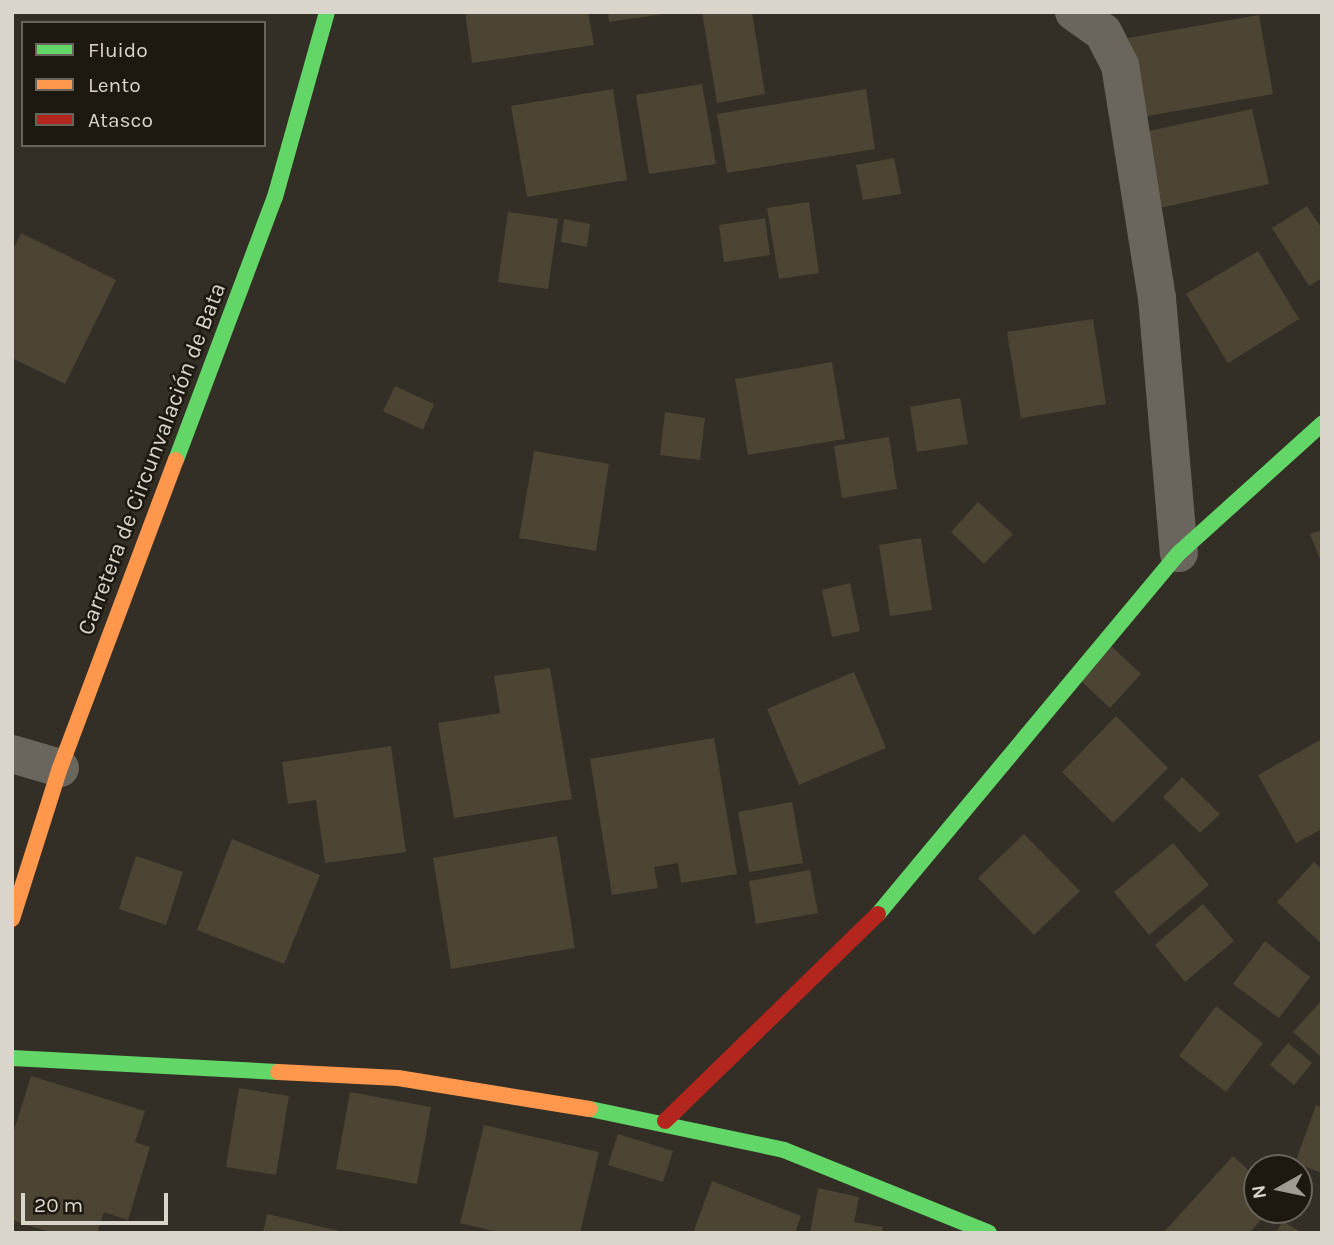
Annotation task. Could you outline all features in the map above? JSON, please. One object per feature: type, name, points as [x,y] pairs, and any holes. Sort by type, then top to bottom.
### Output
[{"type":"street","name":"Carretera de Circunvalación de Bata","points":[[12,919],[60,768],[275,197],[327,12]]},
{"type":"street","points":[[1074,12],[1103,32],[1120,65],[1157,298],[1179,553]]},
{"type":"street","points":[[665,1121],[848,950],[1179,553],[1322,424]]},
{"type":"street","points":[[12,754],[60,768]]},
{"type":"street","points":[[12,1058],[398,1079],[665,1121],[784,1150],[989,1233]]},
{"type":"building","points":[[465,12],[588,12],[594,45],[472,63]]},
{"type":"building","points":[[608,12],[664,12],[664,14],[609,22]]},
{"type":"building","points":[[702,12],[752,12],[765,94],[717,103]]},
{"type":"building","points":[[1259,15],[1273,94],[1142,117],[1128,38]]},
{"type":"building","points":[[702,84],[716,164],[649,174],[636,95]]},
{"type":"building","points":[[613,89],[627,180],[527,197],[511,106]]},
{"type":"building","points":[[866,89],[875,149],[727,173],[717,114]]},
{"type":"building","points":[[1252,109],[1269,184],[1155,209],[1139,133]]},
{"type":"building","points":[[894,158],[901,194],[863,200],[856,165]]},
{"type":"building","points":[[809,202],[819,273],[779,279],[767,208]]},
{"type":"building","points":[[1307,206],[1322,229],[1322,278],[1309,286],[1272,228]]},
{"type":"building","points":[[508,212],[558,219],[548,289],[498,282]]},
{"type":"building","points":[[765,218],[770,255],[724,262],[719,225]]},
{"type":"building","points":[[564,219],[590,224],[587,247],[561,242]]},
{"type":"building","points":[[21,233],[116,280],[65,384],[12,358],[12,252]]},
{"type":"building","points":[[1258,251],[1299,319],[1228,363],[1186,294]]},
{"type":"building","points":[[1093,319],[1106,404],[1021,418],[1007,332]]},
{"type":"building","points":[[832,362],[845,439],[748,455],[735,379]]},
{"type":"building","points":[[395,386],[434,404],[423,430],[383,411]]},
{"type":"building","points":[[960,398],[968,444],[917,452],[910,407]]},
{"type":"building","points":[[665,412],[705,418],[700,460],[660,455]]},
{"type":"building","points":[[889,437],[897,489],[842,498],[834,446]]},
{"type":"building","points":[[534,451],[609,464],[596,551],[519,538]]},
{"type":"building","points":[[978,502],[1013,534],[984,564],[951,532]]},
{"type":"building","points":[[1322,530],[1322,564],[1310,534]]},
{"type":"building","points":[[921,538],[932,610],[890,616],[879,545]]},
{"type":"building","points":[[850,583],[860,631],[832,637],[822,590]]},
{"type":"building","points":[[1111,646],[1141,674],[1110,708],[1080,680]]},
{"type":"building","points":[[550,668],[572,799],[454,818],[438,723],[500,713],[494,676]]},
{"type":"building","points":[[854,672],[886,748],[799,785],[767,709]]},
{"type":"building","points":[[1116,716],[1168,768],[1113,823],[1062,772]]},
{"type":"building","points":[[714,738],[737,874],[681,883],[678,863],[654,867],[658,888],[612,895],[590,759]]},
{"type":"building","points":[[1322,739],[1322,829],[1296,843],[1258,775]]},
{"type":"building","points":[[391,746],[406,852],[325,863],[316,800],[288,804],[282,762]]},
{"type":"building","points":[[1182,777],[1220,814],[1200,833],[1163,797]]},
{"type":"building","points":[[792,802],[803,863],[749,872],[738,812]]},
{"type":"building","points":[[1024,834],[1080,891],[1034,935],[978,878]]},
{"type":"building","points":[[557,836],[575,948],[451,969],[433,858]]},
{"type":"building","points":[[232,839],[320,875],[284,964],[197,930]]},
{"type":"building","points":[[1173,843],[1209,885],[1149,935],[1114,892]]},
{"type":"building","points":[[136,856],[183,872],[166,925],[119,909]]},
{"type":"building","points":[[1314,862],[1322,869],[1322,944],[1277,902]]},
{"type":"building","points":[[810,870],[818,913],[756,924],[749,881]]},
{"type":"building","points":[[1203,904],[1234,941],[1185,982],[1155,945]]},
{"type":"building","points":[[1265,941],[1310,977],[1279,1018],[1233,984]]},
{"type":"building","points":[[1322,1000],[1322,1058],[1293,1032]]},
{"type":"building","points":[[1216,1006],[1263,1043],[1226,1092],[1179,1056]]},
{"type":"building","points":[[1288,1043],[1312,1063],[1294,1085],[1270,1065]]},
{"type":"building","points":[[31,1076],[145,1111],[135,1142],[150,1147],[128,1220],[104,1212],[97,1233],[53,1233],[12,1220],[12,1137]]},
{"type":"building","points":[[239,1088],[289,1096],[276,1175],[226,1167]]},
{"type":"building","points":[[350,1092],[431,1107],[417,1184],[336,1169]]},
{"type":"building","points":[[1316,1105],[1322,1107],[1322,1173],[1313,1170],[1313,1154],[1298,1154]]},
{"type":"building","points":[[484,1125],[599,1152],[580,1233],[502,1233],[460,1223]]},
{"type":"building","points":[[618,1134],[673,1151],[663,1182],[608,1165]]},
{"type":"building","points":[[1233,1156],[1243,1165],[1243,1224],[1257,1224],[1249,1233],[1163,1233]]},
{"type":"building","points":[[712,1181],[801,1216],[795,1233],[693,1233]]},
{"type":"building","points":[[818,1188],[859,1197],[854,1222],[883,1227],[882,1233],[810,1233]]},
{"type":"building","points":[[267,1214],[344,1232],[344,1233],[263,1233]]},
{"type":"building","points":[[1281,1224],[1288,1224],[1302,1233],[1276,1233]]},
{"type":"traffic: fast","points":[[176,460],[275,197],[327,12]]},
{"type":"traffic: fast","points":[[878,914],[1179,553],[1322,424]]},
{"type":"traffic: fast","points":[[12,1058],[278,1072]]},
{"type":"traffic: fast","points":[[590,1109],[784,1150],[989,1233]]},
{"type":"traffic: slow","points":[[12,919],[60,768],[176,460]]},
{"type":"traffic: slow","points":[[278,1072],[398,1078],[590,1109]]},
{"type":"traffic: jam","points":[[665,1121],[878,914]]}]
